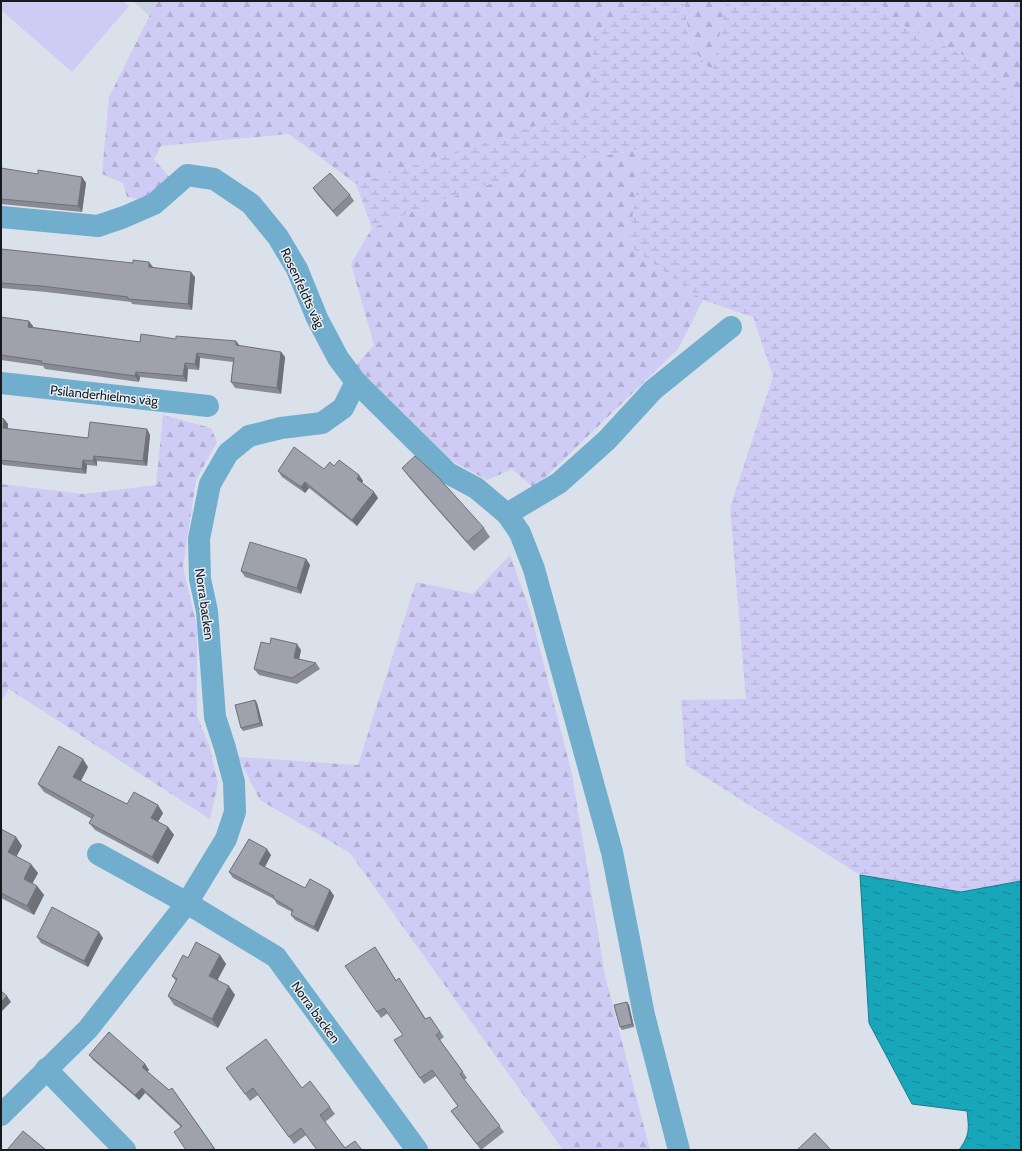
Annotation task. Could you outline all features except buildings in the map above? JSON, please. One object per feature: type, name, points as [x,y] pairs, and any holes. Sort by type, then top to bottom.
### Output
[{"type":"street","name":"Rosenfeldts väg","points":[[1,217],[98,226],[154,204],[187,175],[214,179],[251,204],[278,237],[297,269],[317,318],[338,358],[356,382],[448,473],[476,488],[507,514],[520,533],[534,569],[612,852],[644,1015],[679,1150]]},
{"type":"street","points":[[507,514],[559,483],[606,440],[653,390],[731,327]]},
{"type":"street","name":"Norra backen","points":[[1,1115],[88,1029],[187,903],[226,839],[234,812],[234,782],[215,717],[208,618],[200,578],[199,539],[210,484],[228,453],[249,436],[281,428],[322,423],[343,408],[356,382]]},
{"type":"street","name":"Psilanderhielms väg","points":[[1,383],[208,406]]},
{"type":"street","name":"Norra backen","points":[[98,854],[187,903],[276,957],[417,1150]]},
{"type":"street","points":[[46,1070],[125,1150]]},
{"type":"shaded area","points":[[133,1],[157,1],[151,17]]},
{"type":"green space","points":[[1,1],[123,1],[129,6],[72,72],[1,10]]},
{"type":"green space","points":[[157,1],[633,1],[594,35],[589,109],[356,184],[289,134],[161,146],[154,159],[169,177],[142,200],[127,197],[123,183],[102,174],[109,97]]},
{"type":"green space","points":[[633,1],[684,1],[690,46],[712,71],[727,1],[881,1],[890,19],[985,66],[1020,104],[1021,881],[962,892],[860,875],[686,765],[681,700],[746,699],[730,508],[773,376],[753,317],[703,300],[628,245],[643,149],[550,164],[431,204],[372,228],[356,184],[588,109],[594,35]]},
{"type":"green space","points":[[684,1],[727,1],[712,71],[690,46]]},
{"type":"green space","points":[[881,1],[1021,1],[1021,106],[985,66],[890,19]]},
{"type":"green space","points":[[644,149],[628,245],[703,300],[678,349],[534,488],[512,469],[487,480],[447,458],[355,367],[374,345],[351,264],[372,228],[431,204],[550,164]]},
{"type":"green space","points":[[163,415],[211,428],[217,442],[196,480],[183,567],[197,627],[197,716],[210,748],[218,784],[210,819],[9,689],[1,701],[1,484],[83,494],[156,485]]},
{"type":"green space","points":[[510,555],[530,611],[572,774],[605,976],[650,1150],[563,1150],[350,853],[260,800],[238,757],[358,765],[416,582],[473,594]]},
{"type":"water","points":[[860,875],[961,892],[1021,881],[1021,1150],[959,1150],[968,1132],[967,1111],[912,1104],[869,1023]]}]
